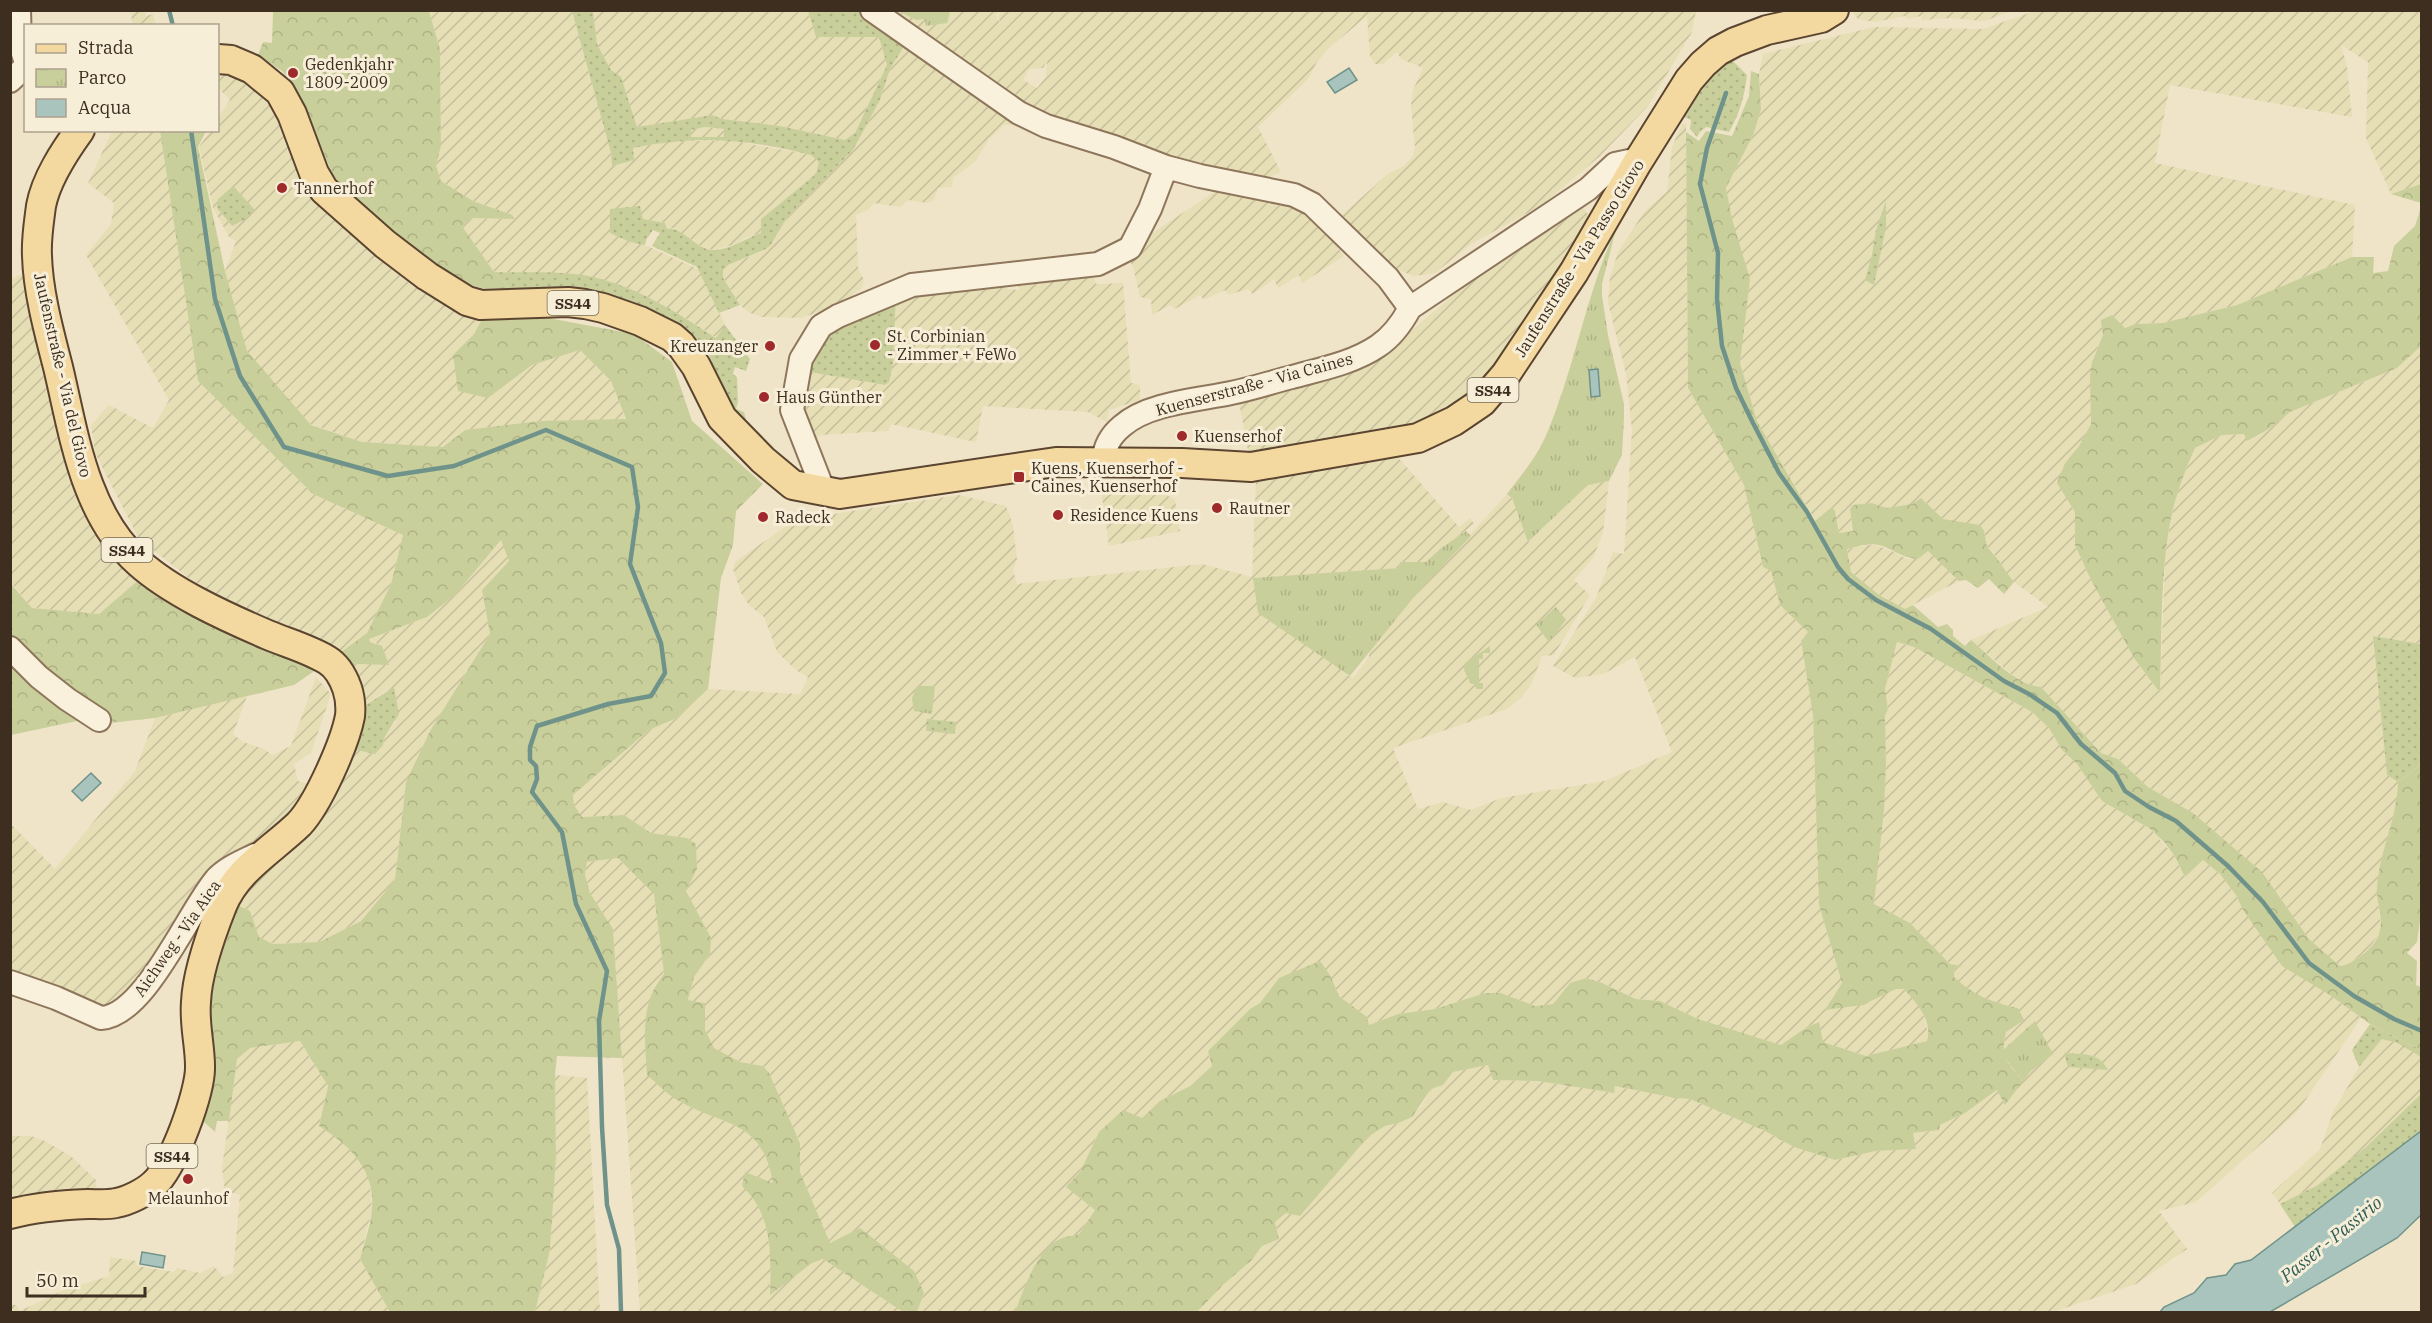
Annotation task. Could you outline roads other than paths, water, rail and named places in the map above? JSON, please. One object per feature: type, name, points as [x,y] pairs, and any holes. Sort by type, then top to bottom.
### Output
[{"type":"main road","name":"Jaufenstraße - Via Passo Giovo","points":[[224,59],[252,69],[280,92],[292,114],[314,173],[324,190],[427,276],[467,301],[481,305],[568,302],[585,304],[640,321],[672,337],[688,353],[722,418],[784,480],[802,488],[853,494],[1033,464],[1103,461],[1251,467],[1418,438],[1455,421],[1482,402],[1506,374],[1574,272],[1637,163],[1689,80],[1718,51],[1751,36],[1821,18],[1834,10]]},
{"type":"main road","name":"Jaufenstraße - Via del Giovo","points":[[10,1214],[29,1209],[117,1203],[155,1184],[167,1165],[186,1124],[198,1088],[201,1068],[196,1000],[223,902],[246,870],[301,822],[313,806],[346,729],[351,700],[341,673],[329,661],[248,626],[170,586],[152,574],[120,542],[96,501],[86,478],[71,422],[44,306],[37,257],[42,201],[56,167],[79,132]]},
{"type":"street","points":[[19,10],[20,44],[24,57]]},
{"type":"street","points":[[872,10],[1019,113],[1046,126],[1200,176],[1294,195],[1312,204],[1388,278],[1410,308]]},
{"type":"street","points":[[10,81],[24,66]]},
{"type":"street","name":"Kuenserstraße - Via Caines","points":[[1103,461],[1108,441],[1122,425],[1137,417],[1178,403],[1232,393],[1358,357],[1379,345],[1400,327],[1410,308],[1588,189],[1615,164],[1629,161],[1637,163]]},
{"type":"street","points":[[824,492],[792,410],[798,370],[805,349],[821,326],[849,311],[912,285],[1098,264],[1130,248],[1150,209],[1166,166]]},
{"type":"street","points":[[10,648],[39,677],[99,720]]},
{"type":"street","name":"Aichweg - Via Aica","points":[[10,982],[56,998],[101,1018],[114,1015],[127,1008],[156,973],[193,910],[217,878],[232,866],[275,844]]},
{"type":"water","points":[[1349,68],[1357,80],[1335,93],[1327,82]]},
{"type":"water","points":[[1598,369],[1600,396],[1591,397],[1589,370]]},
{"type":"water","points":[[91,773],[101,783],[82,801],[72,791]]},
{"type":"water","name":"Passer - Passirio","points":[[2421,1131],[2421,1215],[2397,1238],[2270,1312],[2160,1312],[2164,1307],[2194,1293],[2207,1278],[2226,1275],[2235,1264],[2251,1260]]},
{"type":"water","points":[[142,1252],[165,1256],[163,1268],[140,1264]]},
{"type":"waterway","points":[[169,10],[172,24]]},
{"type":"waterway","points":[[1726,93],[1707,148],[1700,184],[1718,253],[1717,299],[1722,346],[1736,388],[1779,473],[1807,512],[1838,567],[1848,579],[1876,600],[1931,629],[2004,681],[2057,713],[2081,744],[2115,773],[2125,791],[2176,821],[2228,866],[2263,902],[2309,963],[2354,996],[2394,1019],[2422,1031]]},
{"type":"waterway","points":[[191,132],[215,299],[240,376],[284,447],[388,476],[454,466],[546,430],[632,467],[638,507],[630,564],[661,643],[665,673],[651,696],[608,704],[537,726],[530,747],[530,760],[536,766],[537,779],[532,792],[562,832],[576,904],[607,971],[599,1021],[602,1127],[607,1205],[619,1249],[621,1312]]},
{"type":"place","name":"Gedenkjahr 1809-2009","points":[[293,73]]},
{"type":"place","name":"Tannerhof","points":[[282,188]]},
{"type":"place","name":"St. Corbinian - Zimmer + FeWo","points":[[875,345]]},
{"type":"place","name":"Kreuzanger","points":[[770,346]]},
{"type":"place","name":"Haus Günther","points":[[764,397]]},
{"type":"place","name":"Kuenserhof","points":[[1182,436]]},
{"type":"place","name":"Kuens, Kuenserhof - Caines, Kuenserhof","points":[[1019,477]]},
{"type":"place","name":"Rautner","points":[[1217,508]]},
{"type":"place","name":"Residence Kuens","points":[[1058,515]]},
{"type":"place","name":"Radeck","points":[[763,517]]},
{"type":"place","name":"Melaunhof","points":[[188,1179]]}]
